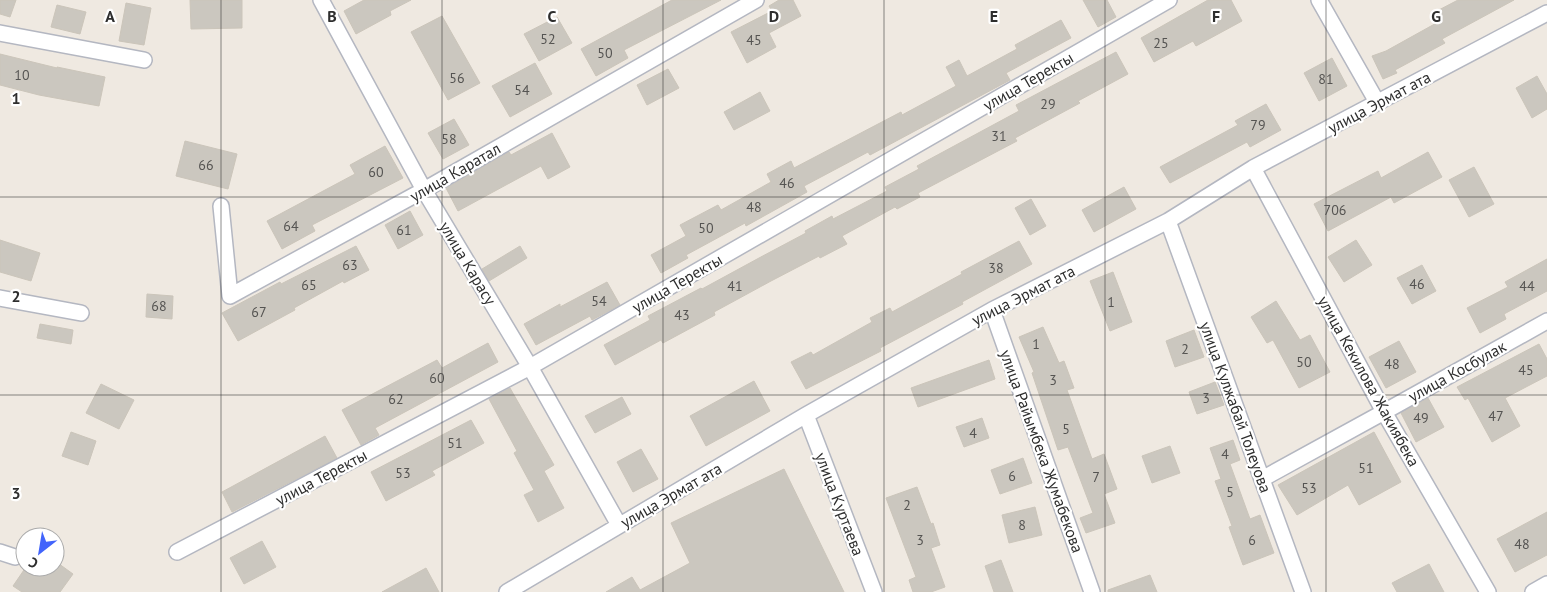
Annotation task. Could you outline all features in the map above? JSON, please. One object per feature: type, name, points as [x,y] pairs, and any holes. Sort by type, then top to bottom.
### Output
[{"type":"street","name":"улица Карасу","points":[[321,0],[424,190],[530,368],[619,525]]},
{"type":"street","name":"улица Каратал","points":[[222,206],[230,296],[424,190],[756,0]]},
{"type":"street","name":"улица Теректы","points":[[177,552],[530,368],[1169,0]]},
{"type":"street","points":[[1320,0],[1377,102]]},
{"type":"street","name":"улица Эрмат ата","points":[[507,592],[806,415],[992,310],[1168,221],[1253,168],[1547,13]]},
{"type":"street","points":[[0,33],[144,60]]},
{"type":"street","name":"улица Кекилова Жакиябека","points":[[1253,168],[1384,412],[1488,592]]},
{"type":"street","name":"улица Кулжабай Толеуова","points":[[1168,221],[1303,592]]},
{"type":"street","points":[[0,298],[81,313]]},
{"type":"street","name":"улица Райымбека Жумабекова","points":[[992,310],[1092,592]]},
{"type":"street","name":"улица Косбулак","points":[[1262,479],[1547,321]]},
{"type":"street","name":"улица Куртаева","points":[[806,415],[874,592]]},
{"type":"street","points":[[0,552],[15,557]]},
{"type":"street","points":[[1533,592],[1547,584]]},
{"type":"building","points":[[0,0],[16,0],[10,17],[0,14]]},
{"type":"building","points":[[190,0],[242,0],[242,28],[191,29]]},
{"type":"building","points":[[364,0],[411,0],[390,11],[391,15],[356,34],[344,11]]},
{"type":"building","points":[[672,0],[721,0],[624,50],[628,58],[596,76],[581,49]]},
{"type":"building","points":[[779,0],[793,0],[801,16],[769,33],[776,47],[747,63],[731,32],[772,11],[769,6]]},
{"type":"building","points":[[1083,0],[1107,0],[1116,17],[1098,27]]},
{"type":"building","points":[[1208,0],[1231,0],[1242,21],[1196,46],[1193,41],[1154,62],[1141,38]]},
{"type":"building","points":[[1458,0],[1514,0],[1442,39],[1445,43],[1395,70],[1397,73],[1383,79],[1372,56],[1386,51],[1440,21],[1435,12]]},
{"type":"building","points":[[126,3],[151,8],[144,45],[119,41]]},
{"type":"building","points":[[57,5],[86,12],[80,34],[51,27]]},
{"type":"building","points":[[442,16],[480,83],[448,100],[411,32]]},
{"type":"building","points":[[557,17],[572,43],[539,61],[524,34]]},
{"type":"building","points":[[1061,20],[1071,38],[1006,73],[1010,80],[870,155],[868,152],[804,186],[807,192],[746,226],[745,223],[686,255],[688,258],[661,273],[651,255],[686,236],[680,225],[718,205],[721,210],[771,182],[767,174],[791,161],[794,168],[901,112],[902,115],[956,86],[946,67],[959,60],[967,76],[1017,49],[1015,45]]},
{"type":"building","points":[[1116,52],[1128,74],[1078,101],[1080,103],[1015,138],[1017,141],[918,193],[920,197],[897,209],[895,207],[842,236],[847,244],[771,281],[714,312],[715,315],[663,343],[661,340],[615,365],[604,345],[650,320],[648,316],[806,233],[805,231],[832,216],[833,219],[887,191],[885,187],[919,169],[917,166],[1019,111],[1016,105]]},
{"type":"building","points":[[0,54],[105,77],[99,106],[39,95],[0,85]]},
{"type":"building","points":[[1332,58],[1347,86],[1319,101],[1304,73]]},
{"type":"building","points":[[535,63],[552,94],[510,117],[492,86]]},
{"type":"building","points":[[668,69],[679,88],[647,105],[637,85]]},
{"type":"building","points":[[1537,76],[1547,94],[1547,109],[1532,118],[1516,88]]},
{"type":"building","points":[[760,92],[770,111],[734,130],[724,112]]},
{"type":"building","points":[[1266,104],[1281,130],[1250,147],[1247,142],[1170,183],[1160,167],[1238,125],[1235,121]]},
{"type":"building","points":[[454,119],[469,145],[443,159],[428,133]]},
{"type":"building","points":[[552,133],[570,167],[548,179],[541,166],[458,211],[446,188],[509,152],[511,155]]},
{"type":"building","points":[[185,141],[237,154],[228,189],[176,176]]},
{"type":"building","points":[[385,146],[403,178],[312,225],[315,231],[282,249],[267,221],[355,174],[350,165]]},
{"type":"building","points":[[1428,152],[1442,177],[1394,203],[1391,197],[1328,231],[1314,204],[1378,171],[1381,178]]},
{"type":"building","points":[[1474,167],[1494,204],[1469,217],[1449,180]]},
{"type":"building","points":[[1124,187],[1136,209],[1094,232],[1082,210]]},
{"type":"building","points":[[1031,199],[1046,226],[1030,235],[1015,208]]},
{"type":"building","points":[[410,211],[423,235],[398,249],[385,225]]},
{"type":"building","points":[[0,240],[40,253],[31,281],[0,272]]},
{"type":"building","points":[[1356,240],[1372,265],[1344,282],[1328,257]]},
{"type":"building","points":[[1019,241],[1032,264],[962,302],[963,304],[880,348],[881,351],[806,389],[791,362],[811,352],[813,355],[872,322],[870,318],[890,308],[892,312]]},
{"type":"building","points":[[356,246],[369,270],[344,283],[343,281],[238,341],[222,313],[280,282],[281,284]]},
{"type":"building","points":[[520,246],[527,258],[489,281],[482,269]]},
{"type":"building","points":[[1547,259],[1547,291],[1504,314],[1506,319],[1480,333],[1467,308],[1508,287],[1505,282]]},
{"type":"building","points":[[1422,265],[1436,291],[1412,304],[1397,278]]},
{"type":"building","points":[[1113,272],[1132,322],[1110,331],[1090,281]]},
{"type":"building","points":[[607,282],[620,305],[592,320],[590,316],[536,345],[524,324],[560,304],[560,307]]},
{"type":"building","points":[[147,294],[173,296],[172,319],[146,317]]},
{"type":"building","points":[[1276,301],[1300,340],[1310,335],[1330,372],[1299,388],[1273,340],[1267,343],[1251,317]]},
{"type":"building","points":[[40,324],[73,330],[71,344],[37,338]]},
{"type":"building","points":[[1043,327],[1059,363],[1064,361],[1074,388],[1067,390],[1092,459],[1104,454],[1117,489],[1104,494],[1115,523],[1086,533],[1080,518],[1093,513],[1068,447],[1058,450],[1032,373],[1034,372],[1019,337]]},
{"type":"building","points":[[1194,330],[1204,357],[1175,367],[1166,341]]},
{"type":"building","points":[[1399,341],[1416,372],[1386,388],[1369,357]]},
{"type":"building","points":[[488,343],[498,362],[375,428],[379,435],[361,445],[342,410],[437,360],[442,368]]},
{"type":"building","points":[[1539,344],[1547,359],[1547,376],[1505,398],[1520,426],[1492,442],[1468,398],[1465,400],[1457,387]]},
{"type":"building","points":[[989,360],[995,379],[918,407],[911,388]]},
{"type":"building","points":[[754,381],[770,411],[706,446],[690,416]]},
{"type":"building","points":[[1215,382],[1224,405],[1197,414],[1189,392]]},
{"type":"building","points":[[101,384],[134,400],[119,429],[86,413]]},
{"type":"building","points":[[510,388],[554,465],[544,471],[564,508],[538,522],[524,495],[534,490],[514,453],[517,451],[489,399]]},
{"type":"building","points":[[622,397],[631,414],[595,433],[585,416]]},
{"type":"building","points":[[1428,398],[1444,427],[1416,442],[1401,413]]},
{"type":"building","points":[[982,418],[989,438],[964,447],[956,427]]},
{"type":"building","points":[[471,420],[484,443],[432,471],[435,475],[386,501],[371,472]]},
{"type":"building","points":[[71,432],[96,441],[88,465],[62,456]]},
{"type":"building","points":[[1374,432],[1401,482],[1359,505],[1348,485],[1297,515],[1278,485]]},
{"type":"building","points":[[325,436],[337,458],[232,512],[222,492]]},
{"type":"building","points":[[1233,440],[1240,460],[1230,464],[1250,519],[1260,515],[1274,553],[1243,565],[1229,527],[1232,526],[1215,481],[1221,479],[1210,448]]},
{"type":"building","points":[[1170,446],[1180,473],[1152,483],[1142,456]]},
{"type":"building","points":[[641,449],[658,479],[633,492],[617,462]]},
{"type":"building","points":[[1023,458],[1032,483],[1000,494],[991,470]]},
{"type":"building","points":[[784,469],[844,592],[606,592],[632,577],[640,590],[690,563],[671,523]]},
{"type":"building","points":[[917,487],[931,524],[933,523],[940,545],[931,548],[945,587],[931,592],[913,592],[909,580],[916,577],[886,498]]},
{"type":"building","points":[[1035,507],[1042,535],[1009,543],[1002,515]]},
{"type":"building","points":[[1547,512],[1547,555],[1515,572],[1497,539]]},
{"type":"building","points":[[262,541],[276,567],[244,584],[230,558]]},
{"type":"building","points":[[1001,560],[1013,592],[994,592],[985,566]]},
{"type":"building","points":[[1429,564],[1444,592],[1397,592],[1392,583]]},
{"type":"building","points":[[65,568],[73,574],[60,592],[22,592],[13,586],[19,577],[65,577]]},
{"type":"building","points":[[426,568],[439,592],[382,592]]},
{"type":"building","points":[[1150,575],[1157,592],[1108,592],[1108,590]]}]
